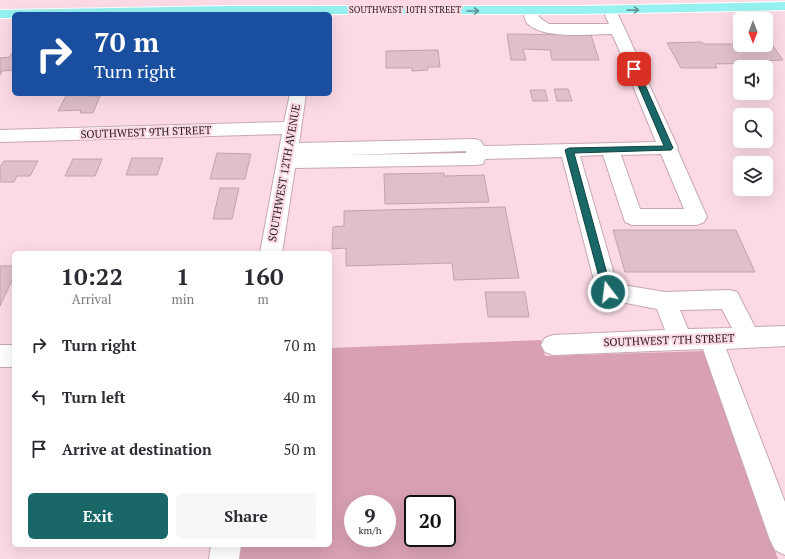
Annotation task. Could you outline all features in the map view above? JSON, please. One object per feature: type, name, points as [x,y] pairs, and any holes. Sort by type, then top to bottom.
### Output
[{"type":"main road","name":"SOUTHWEST 10TH STREET","points":[[312,12],[610,10],[785,6]]},
{"type":"main road","name":"SOUTHWEST 10TH STREET","points":[[0,14],[12,14]]},
{"type":"street","points":[[610,10],[697,217],[632,217],[610,149]]},
{"type":"street","points":[[530,11],[533,20],[545,28],[617,29]]},
{"type":"street","name":"SOUTHWEST 12TH AVENUE","points":[[271,251],[298,96]]},
{"type":"street","name":"SOUTHWEST 9TH STREET","points":[[0,136],[292,128]]},
{"type":"street","points":[[287,156],[476,159],[476,153],[669,148]]},
{"type":"street","points":[[569,150],[608,292],[665,301],[729,299],[748,337]]},
{"type":"street","points":[[665,301],[680,340]]},
{"type":"street","name":"SOUTHWEST 7TH STREET","points":[[553,345],[785,336]]},
{"type":"street","points":[[711,339],[785,540]]},
{"type":"street","points":[[0,356],[12,356]]},
{"type":"street","points":[[224,559],[226,547]]},
{"type":"shaded area","points":[[541,340],[545,356],[704,351],[778,559],[238,559],[240,547],[332,547],[332,348]]},
{"type":"building","points":[[507,34],[591,35],[599,60],[552,60],[550,50],[523,49],[526,60],[511,60]]},
{"type":"building","points":[[702,42],[704,44],[733,44],[733,52],[773,52],[773,46],[783,60],[733,60],[733,64],[715,64],[717,68],[681,68],[667,43]]},
{"type":"building","points":[[438,50],[440,67],[428,67],[428,70],[412,71],[412,68],[386,68],[386,51]]},
{"type":"building","points":[[12,54],[12,70],[2,71],[0,75],[0,58],[10,57]]},
{"type":"building","points":[[554,89],[568,89],[572,101],[557,101]]},
{"type":"building","points":[[530,90],[545,90],[548,101],[533,101]]},
{"type":"building","points":[[66,96],[100,96],[93,113],[80,113],[81,110],[58,111]]},
{"type":"building","points":[[217,153],[251,154],[245,179],[210,179]]},
{"type":"building","points":[[132,158],[163,158],[157,175],[126,175]]},
{"type":"building","points":[[73,159],[102,159],[95,176],[65,176]]},
{"type":"building","points":[[4,161],[38,161],[30,176],[17,176],[14,182],[0,182],[0,167]]},
{"type":"building","points":[[444,173],[444,176],[484,175],[489,202],[385,204],[384,174]]},
{"type":"building","points":[[220,188],[239,188],[232,219],[213,219]]},
{"type":"building","points":[[505,207],[519,278],[454,280],[452,263],[346,266],[346,248],[332,249],[333,227],[344,226],[344,211]]},
{"type":"building","points":[[613,230],[736,230],[755,272],[625,272]]},
{"type":"building","points":[[0,266],[12,266],[12,280],[0,306]]},
{"type":"building","points":[[485,292],[525,292],[529,317],[488,317]]},
{"type":"route","points":[[608,292],[569,150],[669,148],[634,69]]}]
